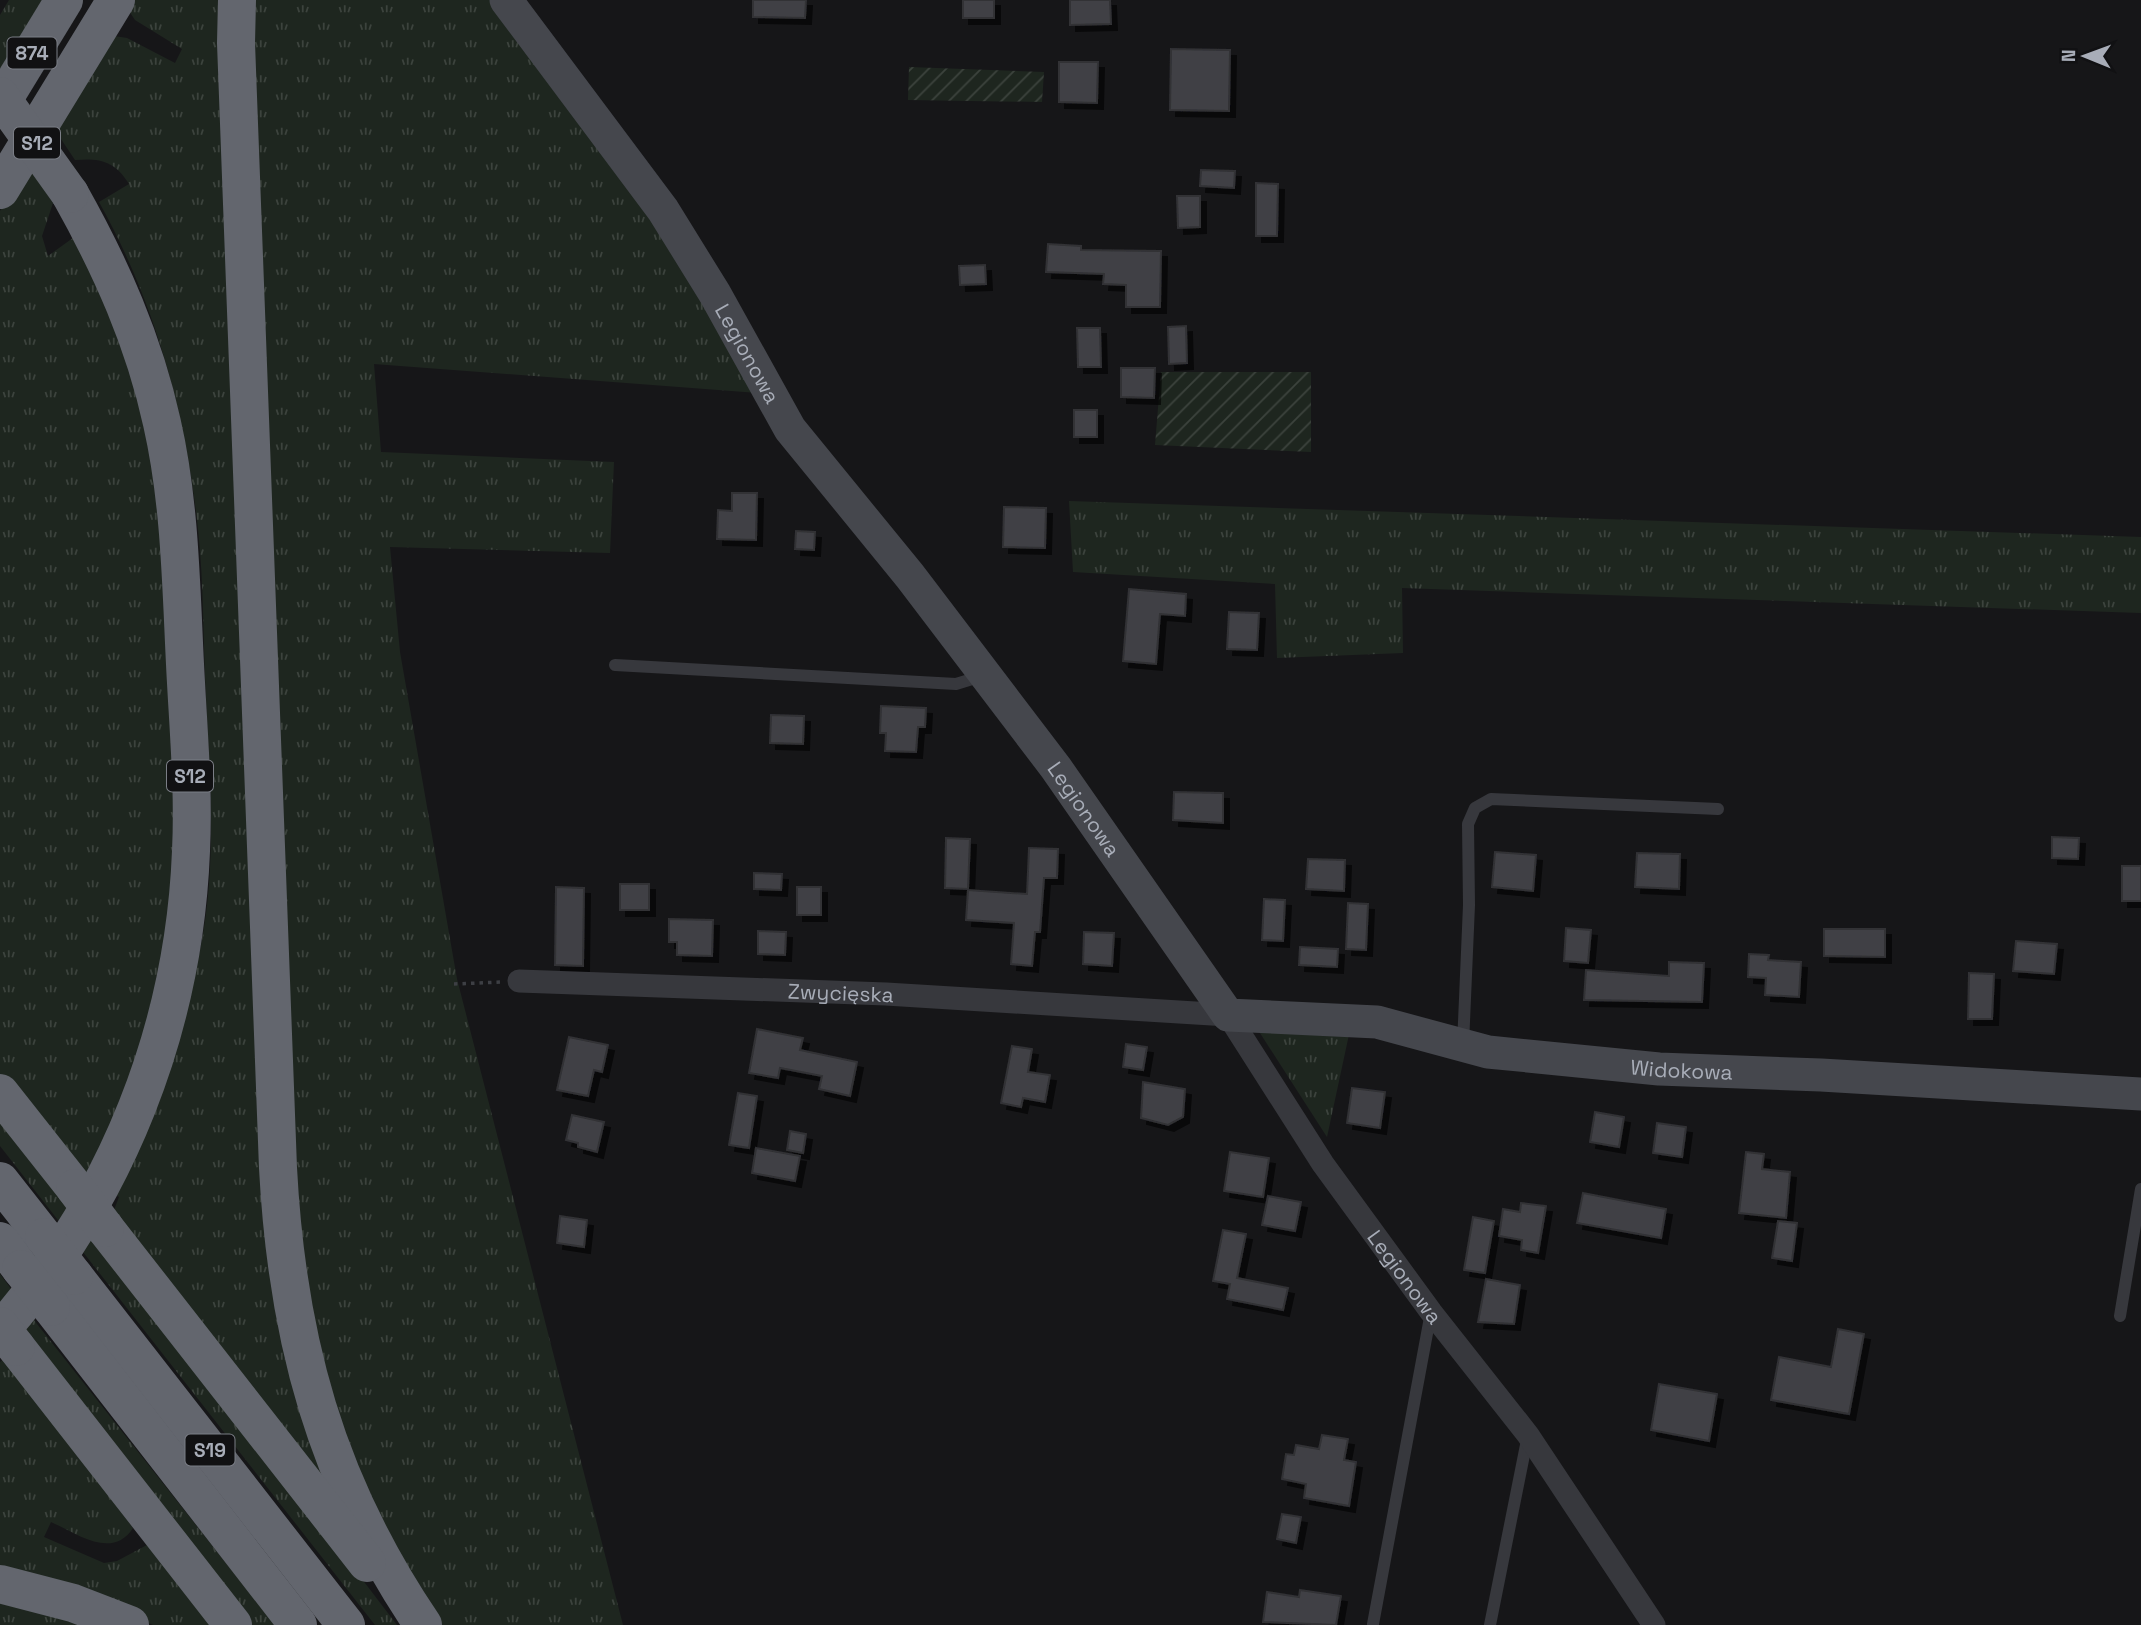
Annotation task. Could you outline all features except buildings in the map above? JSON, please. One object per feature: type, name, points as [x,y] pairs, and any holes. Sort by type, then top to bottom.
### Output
[{"type":"highway","name":"874","points":[[0,105],[64,0]]},
{"type":"highway","points":[[0,190],[116,0]]},
{"type":"highway","points":[[237,0],[236,43],[278,1168],[284,1264],[304,1369],[330,1447],[379,1554],[423,1625]]},
{"type":"highway","name":"S12","points":[[0,96],[70,194],[103,253],[131,318],[153,387],[167,452],[181,581],[191,856],[187,912],[170,1008],[136,1111],[114,1162],[78,1226],[5,1335]]},
{"type":"highway","points":[[0,1093],[417,1625]]},
{"type":"highway","name":"S19","points":[[0,1181],[346,1625]]},
{"type":"highway","name":"S19","points":[[11,1255],[298,1625]]},
{"type":"highway","points":[[5,1335],[233,1625]]},
{"type":"highway","points":[[0,1584],[74,1604],[130,1625]]},
{"type":"street","name":"Legionowa","points":[[506,0],[663,210],[715,294],[790,429],[986,675],[1056,768],[1228,1015],[1323,1164],[1431,1312],[1528,1435],[1654,1625]]},
{"type":"street","name":"Zwycięska","points":[[519,981],[886,994],[1228,1015]]},
{"type":"street","name":"Widokowa","points":[[1228,1015],[1377,1022],[1489,1052],[1659,1069],[1821,1075],[2141,1094]]},
{"type":"lane","points":[[615,665],[956,684],[986,675]]},
{"type":"lane","points":[[1463,1045],[1469,905],[1468,824],[1475,808],[1491,799],[1718,809]]},
{"type":"lane","points":[[2120,1316],[2141,1189]]},
{"type":"lane","points":[[1373,1625],[1431,1312]]},
{"type":"lane","points":[[1490,1625],[1528,1435]]},
{"type":"path","points":[[454,984],[519,981]]},
{"type":"green space","points":[[9,0],[53,0],[0,87],[0,15]]},
{"type":"green space","points":[[132,0],[230,0],[269,1189],[347,1506],[111,1218],[119,1197],[116,1195],[167,1073],[186,1012],[206,914],[211,852],[201,571],[193,486],[176,402],[152,319],[119,240],[99,202],[129,184],[118,170],[106,163],[75,160],[53,127],[114,36],[127,38],[175,63],[182,49],[135,20],[129,11]]},
{"type":"green space","points":[[251,0],[493,0],[615,157],[758,393],[374,364],[381,452],[614,462],[610,553],[390,547],[400,652],[457,979],[623,1625],[442,1625],[405,1565],[357,1471],[332,1405],[314,1343],[302,1258],[293,1144]]},
{"type":"green space","points":[[909,67],[1044,72],[1042,102],[908,100]]},
{"type":"green space","points":[[28,165],[53,203],[42,236],[48,256],[77,235],[129,351],[160,503],[178,833],[170,931],[126,1100],[82,1180],[0,1075],[0,211]]},
{"type":"green space","points":[[1161,372],[1311,372],[1311,452],[1155,445]]},
{"type":"green space","points":[[1069,501],[2141,537],[2141,613],[1402,588],[1403,653],[1277,658],[1275,584],[1073,572]]},
{"type":"green space","points":[[1351,1025],[1327,1137],[1260,1033]]},
{"type":"green space","points":[[0,1107],[397,1625],[375,1625],[0,1146]]},
{"type":"green space","points":[[0,1274],[275,1625],[246,1625],[0,1310]]},
{"type":"green space","points":[[6,1357],[133,1528],[125,1537],[105,1543],[83,1538],[51,1522],[44,1537],[104,1563],[117,1561],[147,1545],[216,1625],[153,1625],[109,1606],[0,1575],[0,1362]]},
{"type":"green space","points":[[0,1596],[100,1625],[0,1625]]}]
